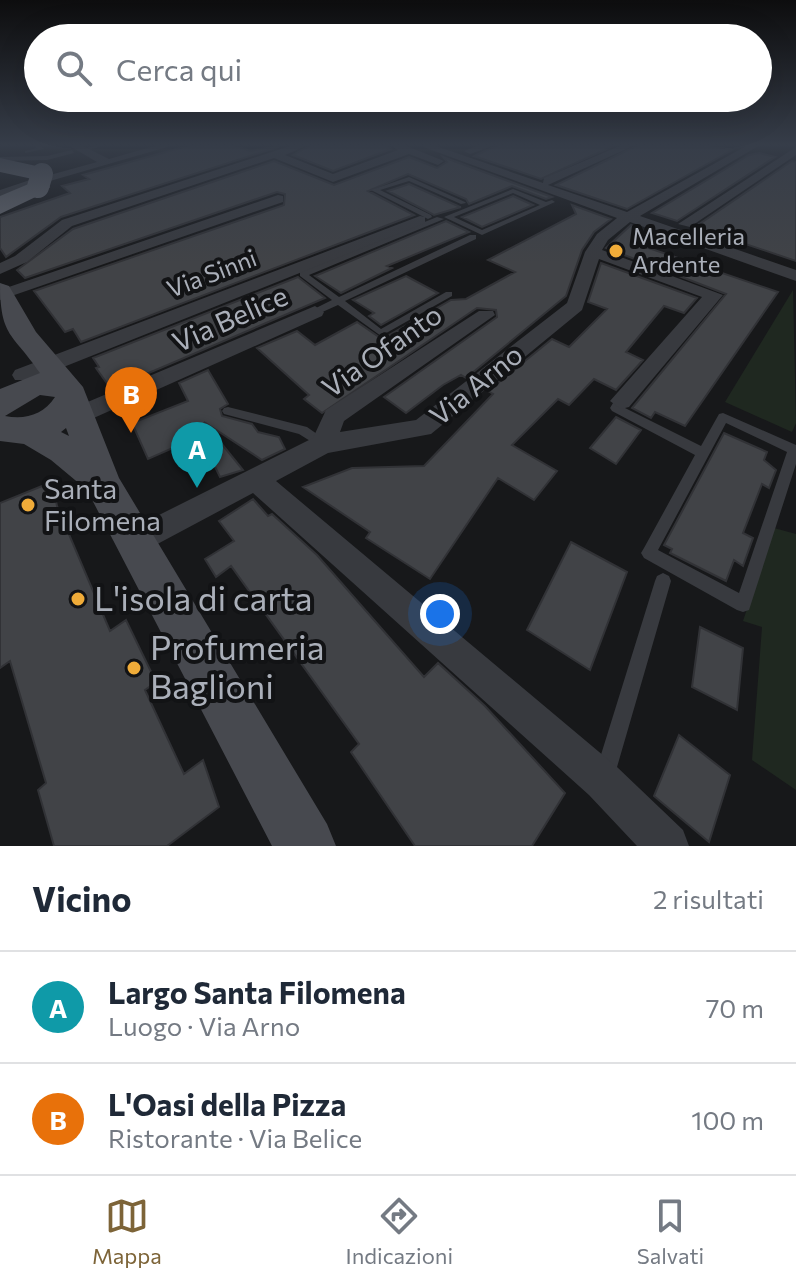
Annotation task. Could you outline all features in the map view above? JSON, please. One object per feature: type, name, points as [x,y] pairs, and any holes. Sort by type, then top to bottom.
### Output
[{"type":"highway","points":[[0,206],[35,184]]},
{"type":"main road","points":[[1,285],[25,337],[31,406],[64,450],[99,479]]},
{"type":"main road","points":[[31,406],[99,479],[305,846]]},
{"type":"street","points":[[0,194],[30,184]]},
{"type":"street","points":[[1,285],[21,259],[67,223],[182,184]]},
{"type":"street","points":[[503,184],[549,204],[620,222]]},
{"type":"street","points":[[518,184],[796,288]]},
{"type":"street","name":"Via Arno","points":[[135,542],[323,444],[422,428],[575,306],[593,252],[602,237],[620,222],[686,184]]},
{"type":"street","points":[[685,224],[741,184]]},
{"type":"street","points":[[528,190],[796,276]]},
{"type":"street","points":[[1,285],[278,199]]},
{"type":"street","name":"Via Sinni","points":[[31,406],[424,219]]},
{"type":"street","points":[[593,252],[714,295],[621,401]]},
{"type":"street","name":"Via Belice","points":[[31,406],[315,312]]},
{"type":"street","name":"Via Ofanto","points":[[323,444],[334,416],[486,315]]},
{"type":"street","points":[[255,479],[603,781],[667,846]]},
{"type":"lane","points":[[392,184],[374,190],[424,219],[507,186]]},
{"type":"lane","points":[[421,184],[463,203]]},
{"type":"lane","points":[[513,191],[549,204],[482,233],[448,217],[513,191]]},
{"type":"lane","points":[[440,219],[303,274],[381,333],[449,294]]},
{"type":"lane","points":[[315,312],[473,237]]},
{"type":"lane","points":[[621,401],[616,408],[703,453]]},
{"type":"lane","points":[[228,411],[303,430],[323,444]]},
{"type":"lane","points":[[723,417],[794,450],[743,604],[649,553],[703,453],[723,417]]},
{"type":"lane","points":[[603,781],[663,581]]},
{"type":"shaded area","points":[[793,290],[796,423],[792,432],[725,402]]},
{"type":"shaded area","points":[[774,528],[796,534],[796,790],[752,760],[762,627],[743,621]]},
{"type":"building","points":[[162,184],[61,217],[6,257],[0,248],[0,217],[70,193],[62,186]]},
{"type":"building","points":[[205,184],[383,184],[368,191],[414,215],[81,342],[73,329],[65,332],[34,291],[284,205],[285,194],[277,192],[25,278],[17,270],[73,229]]},
{"type":"building","points":[[410,184],[461,207],[434,215],[388,191]]},
{"type":"building","points":[[432,184],[518,184],[552,197],[546,199],[512,186],[469,204],[466,199]]},
{"type":"building","points":[[557,184],[671,184],[627,209]]},
{"type":"building","points":[[700,184],[733,184],[677,221],[652,213]]},
{"type":"building","points":[[757,184],[796,184],[796,261],[695,227]]},
{"type":"building","points":[[513,196],[533,205],[482,227],[462,217]]},
{"type":"building","points":[[572,205],[611,219],[594,232],[582,250],[566,296],[466,378],[461,375],[443,385],[406,413],[384,397],[497,317],[496,310],[477,308],[322,413],[304,399],[309,395],[257,348],[297,331],[315,345],[357,322],[382,339],[451,300],[466,299],[515,272],[488,260],[576,214]]},
{"type":"building","points":[[446,221],[469,232],[387,266],[392,268],[341,293],[315,276]]},
{"type":"building","points":[[631,225],[636,227],[631,242],[778,292],[685,426],[655,412],[651,418],[632,408],[726,294],[606,248]]},
{"type":"building","points":[[601,263],[697,298],[684,313],[664,306],[626,352],[643,360],[616,390],[594,379],[569,405],[558,399],[512,445],[557,471],[534,500],[498,478],[430,579],[366,538],[370,532],[303,487],[352,468],[424,466],[493,394],[488,391],[552,339],[569,347],[607,309],[588,302]]},
{"type":"building","points":[[406,276],[438,293],[381,325],[369,316],[374,313],[353,300]]},
{"type":"building","points":[[298,277],[325,298],[111,389],[96,368],[99,367],[93,358]]},
{"type":"building","points":[[208,370],[228,404],[220,409],[222,416],[252,424],[258,432],[279,437],[285,449],[262,460],[204,422],[243,470],[220,477],[200,436],[148,459],[132,423],[188,401],[179,383]]},
{"type":"building","points":[[616,417],[641,430],[616,464],[590,448]]},
{"type":"building","points":[[724,433],[767,452],[764,460],[776,470],[769,488],[762,484],[743,533],[753,538],[743,566],[734,560],[726,581],[670,553],[672,549],[664,545]]},
{"type":"building","points":[[52,482],[57,506],[110,631],[126,620],[156,682],[145,690],[184,774],[203,760],[219,807],[167,846],[54,846],[38,790],[46,783],[10,661],[0,668],[0,503]]},
{"type":"building","points":[[253,499],[268,516],[272,514],[317,555],[424,677],[438,663],[485,706],[565,793],[532,846],[415,846],[351,752],[359,744],[231,566],[216,577],[205,559],[234,541],[219,521]]},
{"type":"building","points":[[571,542],[627,572],[590,670],[527,630]]},
{"type":"building","points":[[700,627],[743,648],[737,710],[692,687]]},
{"type":"building","points":[[679,735],[730,775],[709,842],[654,796]]},
{"type":"place","name":"Macelleria Ardente","points":[[616,251]]},
{"type":"place","name":"L'Oasi della Pizza","points":[[131,433]]},
{"type":"place","name":"Largo Santa Filomena","points":[[197,488]]},
{"type":"place","name":"Santa Filomena","points":[[28,505]]},
{"type":"place","name":"L'isola di carta","points":[[78,599]]},
{"type":"place","name":"Profumeria Baglioni","points":[[134,668]]}]
